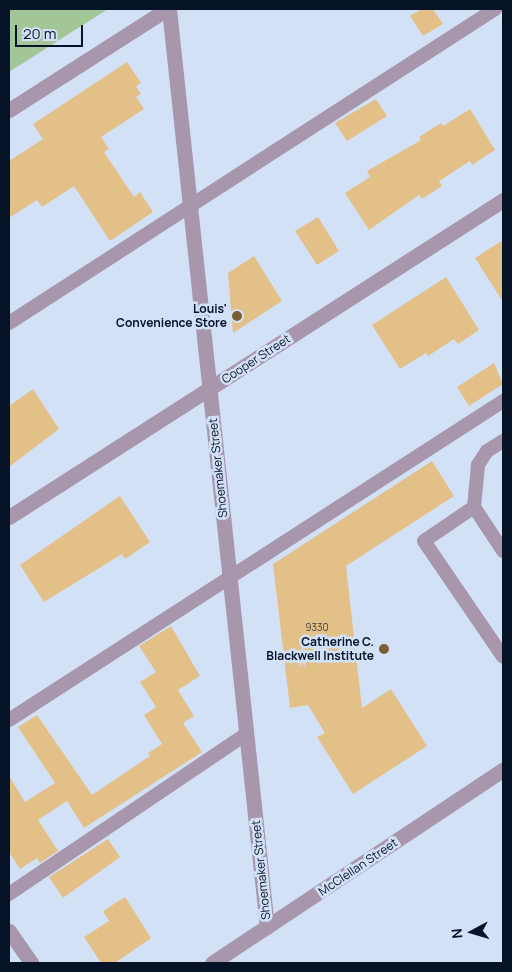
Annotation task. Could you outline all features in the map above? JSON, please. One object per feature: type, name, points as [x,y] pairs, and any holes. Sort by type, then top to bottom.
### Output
[{"type":"street","points":[[9,110],[168,9]]},
{"type":"street","name":"Shoemaker Street","points":[[168,9],[267,927]]},
{"type":"street","name":"Cooper Street","points":[[9,517],[503,200]]},
{"type":"street","name":"McClellan Street","points":[[212,963],[503,770]]},
{"type":"street","points":[[9,931],[31,963]]},
{"type":"lane","points":[[9,323],[495,9]]},
{"type":"lane","points":[[9,720],[503,401]]},
{"type":"lane","points":[[503,441],[487,451],[478,465],[474,507],[503,550]]},
{"type":"lane","points":[[474,507],[424,540],[503,657]]},
{"type":"lane","points":[[9,894],[246,734]]},
{"type":"green space","points":[[9,9],[108,9],[9,72]]},
{"type":"building","points":[[422,9],[433,9],[443,24],[423,36],[410,16]]},
{"type":"building","points":[[127,62],[141,83],[136,86],[141,94],[136,97],[144,109],[101,137],[109,149],[104,152],[134,197],[140,192],[153,212],[110,241],[74,186],[42,207],[37,200],[9,218],[9,161],[43,139],[33,124]]},
{"type":"building","points":[[376,99],[387,116],[347,141],[335,123]]},
{"type":"building","points":[[470,109],[495,150],[472,165],[470,161],[439,181],[442,186],[422,199],[419,195],[369,230],[345,193],[370,177],[367,171],[421,140],[419,137],[441,123],[443,126]]},
{"type":"building","points":[[318,217],[339,251],[317,265],[295,231]]},
{"type":"building","points":[[503,240],[503,302],[475,258]]},
{"type":"building","points":[[254,256],[282,301],[233,333],[228,273]]},
{"type":"building","points":[[446,277],[479,330],[458,344],[454,339],[428,356],[426,353],[400,369],[372,325]]},
{"type":"building","points":[[494,363],[503,384],[469,406],[457,387]]},
{"type":"building","points":[[33,389],[59,429],[9,467],[9,406]]},
{"type":"building","points":[[432,461],[454,496],[346,566],[362,708],[391,689],[427,746],[353,794],[317,737],[325,733],[308,705],[290,708],[273,564]]},
{"type":"building","points":[[120,496],[150,542],[125,559],[122,554],[44,602],[20,565]]},
{"type":"building","points":[[171,626],[200,676],[178,690],[194,716],[183,723],[202,752],[84,828],[67,801],[38,820],[58,851],[40,863],[37,858],[20,869],[9,852],[9,776],[25,802],[55,783],[18,727],[37,715],[92,795],[150,756],[148,753],[162,744],[144,715],[156,707],[140,682],[156,672],[139,646]]},
{"type":"building","points":[[108,839],[120,857],[63,898],[49,877]]},
{"type":"building","points":[[125,897],[151,938],[115,963],[101,963],[84,937],[109,921],[103,911]]},
{"type":"place","name":"Louis' Convenience Store","points":[[237,316]]},
{"type":"place","name":"Catherine C. Blackwell Institute","points":[[384,649]]}]
